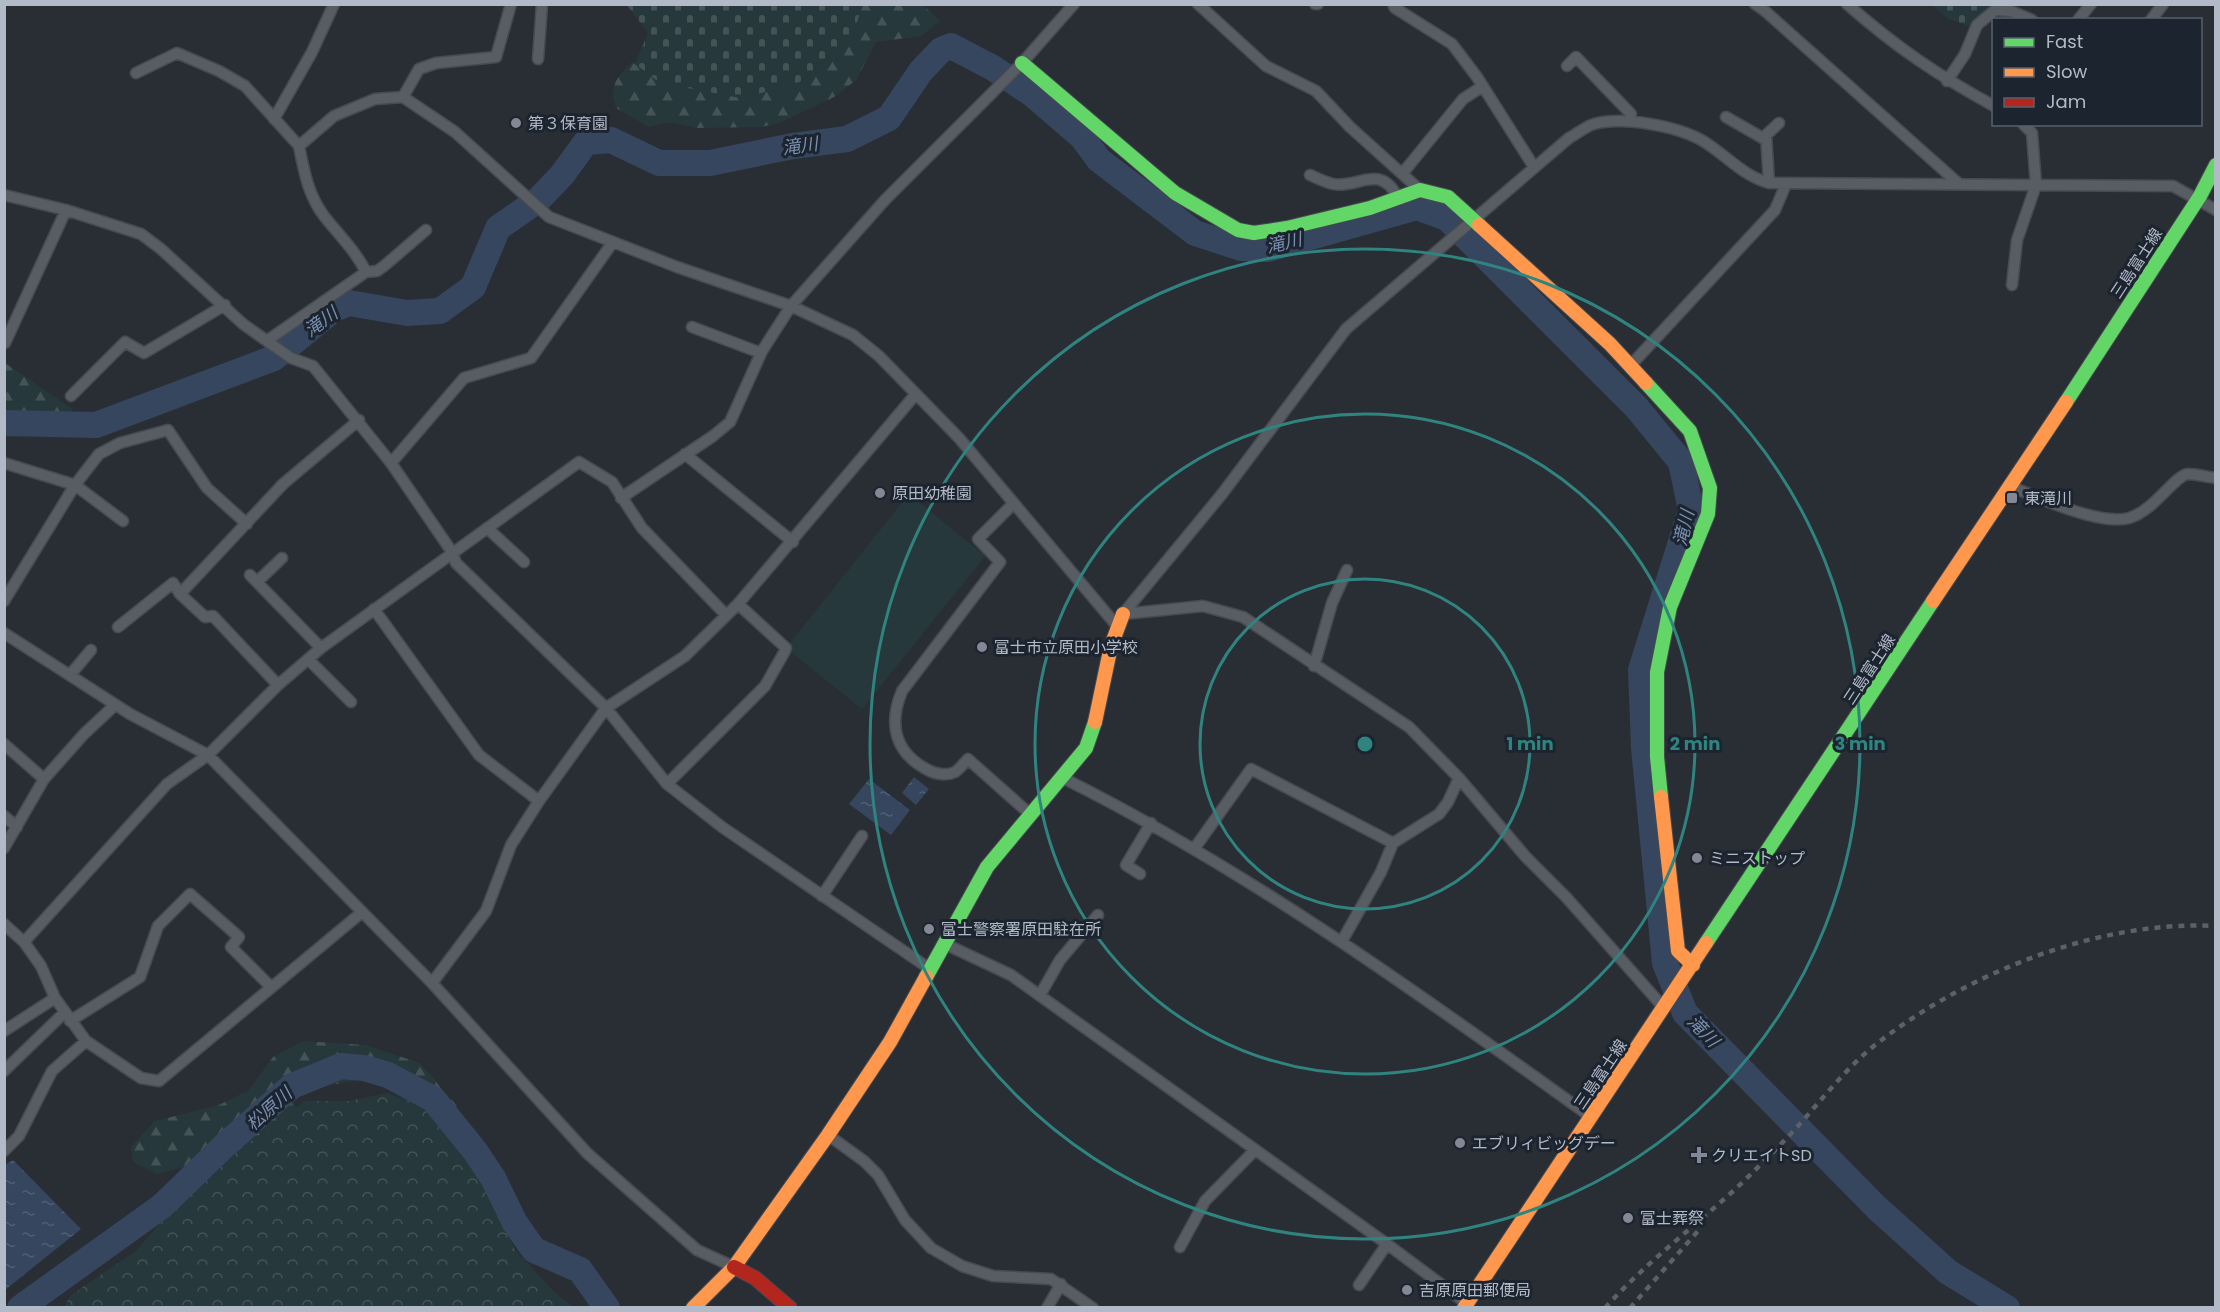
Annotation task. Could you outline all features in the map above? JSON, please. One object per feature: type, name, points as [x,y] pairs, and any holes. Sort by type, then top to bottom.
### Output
[{"type":"street","points":[[274,119],[312,52],[334,4]]},
{"type":"street","points":[[403,97],[419,69],[436,63],[496,57],[511,4]]},
{"type":"street","points":[[538,59],[542,4]]},
{"type":"street","points":[[621,498],[730,422],[761,353],[791,306],[884,201],[1022,63],[1074,4]]},
{"type":"street","points":[[1198,4],[1266,66],[1317,91],[1350,127],[1420,190]]},
{"type":"street","points":[[1393,4],[1395,9],[1452,44],[1483,86],[1534,167]]},
{"type":"street","points":[[1755,4],[1765,10],[1958,183]]},
{"type":"street","points":[[1847,4],[1896,46],[1947,81],[1992,105]]},
{"type":"street","points":[[2080,18],[2091,4]]},
{"type":"street","points":[[2152,18],[2163,4]]},
{"type":"street","points":[[1947,81],[1965,54],[1977,25],[1995,10],[2011,11],[2027,18]]},
{"type":"street","points":[[136,73],[177,53],[219,71],[245,86],[299,146],[308,188],[323,215],[357,254],[366,272]]},
{"type":"street","points":[[1567,66],[1576,57],[1632,114]]},
{"type":"street","points":[[1022,63],[1174,193],[1238,230],[1254,233],[1287,228],[1371,208],[1397,196],[1420,190],[1448,196],[1630,366],[1690,431],[1710,488],[1708,513],[1670,606],[1657,672],[1657,757],[1678,951],[1693,965]]},
{"type":"street","points":[[1402,174],[1463,99],[1483,86]]},
{"type":"street","points":[[299,146],[334,116],[375,99],[403,97],[455,132],[549,217],[791,306],[853,335],[879,356],[959,438],[1014,503],[1120,620]]},
{"type":"street","points":[[1726,117],[1766,140]]},
{"type":"street","points":[[693,1308],[734,1267],[828,1135],[890,1042],[942,943],[987,867],[1086,748],[1096,724],[1120,620],[1222,494],[1346,329],[1569,138],[1593,124],[1629,122],[1671,127],[1702,141],[1752,178],[1769,183],[2173,186],[2216,210]]},
{"type":"street","points":[[1769,183],[1766,135],[1779,123]]},
{"type":"street","points":[[2012,285],[2017,240],[2036,185],[2032,133],[2025,126]]},
{"type":"street","name":"三島富士線","points":[[1465,1305],[1693,965],[2009,486],[2197,199],[2216,165]]},
{"type":"street","points":[[1310,175],[1334,184],[1372,177],[1392,188],[1397,196]]},
{"type":"street","points":[[1630,366],[1775,210],[1786,184]]},
{"type":"street","points":[[4,195],[66,210],[141,234],[225,305],[243,324],[291,358],[313,366],[392,463],[452,552],[456,563],[606,708],[667,784],[722,827],[930,969]]},
{"type":"street","points":[[4,343],[66,210]]},
{"type":"street","points":[[268,340],[366,272],[377,271],[426,230]]},
{"type":"street","points":[[392,463],[464,378],[531,358],[613,242]]},
{"type":"street","points":[[71,396],[125,342],[144,353],[225,305]]},
{"type":"street","points":[[692,327],[761,353]]},
{"type":"street","points":[[432,983],[486,912],[511,845],[539,801],[606,708],[685,656],[738,604],[793,542],[915,394]]},
{"type":"street","points":[[180,594],[283,484],[359,420]]},
{"type":"street","points":[[4,601],[75,485],[99,454],[120,442],[168,430],[207,489],[247,524]]},
{"type":"street","points":[[685,454],[793,542]]},
{"type":"street","points":[[24,942],[167,784],[208,755],[278,685],[321,648],[579,462],[612,482],[642,528],[726,615]]},
{"type":"street","points":[[4,463],[75,485],[123,521]]},
{"type":"street","points":[[2009,486],[2074,512],[2127,519],[2148,510],[2180,477],[2187,474],[2216,478]]},
{"type":"street","points":[[1014,503],[978,539],[1000,562],[902,691],[896,712],[896,731],[901,749],[918,765],[935,774],[954,772],[968,759],[1031,815]]},
{"type":"street","points":[[487,528],[524,562]]},
{"type":"street","points":[[282,558],[253,579],[321,648]]},
{"type":"street","points":[[1314,666],[1332,603],[1347,570]]},
{"type":"street","points":[[118,627],[173,583],[180,594],[205,617],[213,616],[278,685]]},
{"type":"street","points":[[667,784],[765,686],[785,651],[786,648],[738,604]]},
{"type":"street","points":[[1120,620],[1203,606],[1243,617],[1409,727],[1459,778],[1666,1005]]},
{"type":"street","points":[[374,609],[479,755],[539,801]]},
{"type":"street","points":[[4,633],[115,705],[208,755],[432,983],[588,1153],[697,1250],[755,1278],[790,1308]]},
{"type":"street","points":[[70,675],[91,650]]},
{"type":"street","points":[[309,660],[351,702]]},
{"type":"street","points":[[4,848],[44,779],[84,734],[115,705]]},
{"type":"street","points":[[4,744],[44,779]]},
{"type":"street","points":[[1194,849],[1251,769],[1393,843]]},
{"type":"street","points":[[1063,778],[1151,823],[1342,941],[1591,1117]]},
{"type":"street","points":[[1342,941],[1381,872],[1393,843],[1439,814],[1448,802],[1459,778]]},
{"type":"street","points":[[4,816],[17,827]]},
{"type":"street","points":[[1140,874],[1126,865],[1151,823]]},
{"type":"street","points":[[822,896],[862,836]]},
{"type":"street","points":[[140,977],[158,926],[190,894],[239,937],[231,947],[271,987]]},
{"type":"street","points":[[4,924],[24,942],[41,966],[55,998],[86,1041],[141,1078],[159,1081],[361,913]]},
{"type":"street","points":[[1040,995],[1060,960],[1098,915]]},
{"type":"street","points":[[942,943],[1011,975],[1040,995],[1387,1244],[1465,1305]]},
{"type":"street","points":[[4,1071],[67,1017],[140,977],[153,973]]},
{"type":"street","points":[[4,1031],[55,998]]},
{"type":"street","points":[[4,1150],[20,1136],[52,1071],[86,1041]]},
{"type":"street","points":[[828,1135],[864,1161],[878,1175],[905,1220],[931,1248],[962,1266],[993,1276],[1051,1279],[1093,1308]]},
{"type":"street","points":[[1180,1247],[1205,1201],[1255,1150]]},
{"type":"street","points":[[1359,1285],[1387,1244]]},
{"type":"street","points":[[1047,1308],[1061,1284]]},
{"type":"green space","points":[[627,5],[863,5],[851,40],[797,84],[741,98],[660,83],[635,64],[648,33]]},
{"type":"green space","points":[[863,5],[923,5],[940,21],[921,36],[876,42],[856,80],[834,97],[779,123],[761,127],[697,128],[669,122],[649,127],[616,108],[613,94],[615,83],[632,62],[655,79],[741,98],[799,83],[851,40]]},
{"type":"green space","points":[[1932,5],[1997,5],[1969,26],[1949,19]]},
{"type":"green space","points":[[5,363],[71,408],[76,424],[5,431]]},
{"type":"green space","points":[[909,494],[985,556],[862,709],[786,648]]},
{"type":"green space","points":[[303,1041],[365,1045],[420,1063],[457,1106],[441,1111],[388,1075],[291,1092],[307,1148],[253,1169],[179,1168],[157,1174],[133,1162],[131,1147],[155,1121],[219,1105],[249,1090],[273,1057]]},
{"type":"green space","points":[[387,1093],[430,1108],[490,1194],[515,1250],[554,1292],[573,1307],[64,1307],[71,1295],[136,1251],[181,1200],[219,1165],[305,1101],[349,1101]]},
{"type":"water","points":[[914,777],[929,789],[916,805],[902,793]]},
{"type":"water","points":[[869,779],[910,810],[891,835],[849,804]]},
{"type":"water","points":[[13,1160],[81,1229],[5,1290],[5,1165]]},
{"type":"waterway","name":"滝川","points":[[4,423],[96,425],[274,358],[334,309],[349,303],[407,313],[440,311],[473,287],[498,228],[538,200],[562,175],[586,142],[611,140],[659,163],[710,163],[793,146],[847,139],[889,118],[921,71],[941,50],[951,46],[993,68],[1032,94],[1082,137],[1099,160],[1195,233],[1241,248],[1268,249],[1417,207],[1447,218],[1637,408],[1681,462],[1691,510],[1641,670],[1644,748],[1665,963],[1685,1013],[1877,1208],[1948,1272],[2007,1308]]},
{"type":"waterway","name":"松原川","points":[[20,1308],[162,1206],[225,1145],[292,1086],[341,1066],[364,1068],[388,1075],[433,1099],[475,1151],[493,1178],[515,1223],[534,1250],[580,1270],[607,1308]]},
{"type":"railway","points":[[1605,1308],[1656,1258],[1746,1179],[1856,1062],[1911,1019],[1950,995],[1992,974],[2036,956],[2081,942],[2126,932],[2171,926],[2216,926]]},
{"type":"railway","points":[[1630,1308],[1699,1230]]},
{"type":"traffic: fast","points":[[1022,63],[1175,193],[1238,230],[1254,233],[1287,228],[1370,208],[1420,190],[1448,197],[1479,225]]},
{"type":"traffic: fast","points":[[2066,402],[2200,196],[2216,165]]},
{"type":"traffic: fast","points":[[1646,383],[1690,431],[1710,488],[1708,514],[1670,607],[1657,672],[1657,757],[1661,797]]},
{"type":"traffic: fast","points":[[1706,943],[1933,601]]},
{"type":"traffic: fast","points":[[926,977],[987,867],[1086,748],[1095,722]]},
{"type":"traffic: slow","points":[[1479,225],[1610,344],[1646,383]]},
{"type":"traffic: slow","points":[[1933,601],[2066,402]]},
{"type":"traffic: slow","points":[[1095,722],[1111,646],[1123,614]]},
{"type":"traffic: slow","points":[[1661,797],[1678,951],[1693,965]]},
{"type":"traffic: slow","points":[[1464,1308],[1706,943]]},
{"type":"traffic: slow","points":[[693,1308],[734,1267],[828,1135],[890,1042],[926,977]]},
{"type":"traffic: jam","points":[[734,1267],[755,1278],[790,1308]]},
{"type":"place","name":"第３保育園","points":[[516,123]]},
{"type":"place","name":"原田幼稚園","points":[[880,493]]},
{"type":"place","name":"東滝川","points":[[2012,498]]},
{"type":"place","name":"富士市立原田小学校","points":[[982,647]]},
{"type":"place","name":"ミニストップ","points":[[1697,858]]},
{"type":"place","name":"富士警察署原田駐在所","points":[[929,929]]},
{"type":"place","name":"エブリィビッグデー","points":[[1460,1143]]},
{"type":"place","name":"クリエイトSD","points":[[1699,1155]]},
{"type":"place","name":"富士葬祭","points":[[1628,1218]]},
{"type":"place","name":"吉原原田郵便局","points":[[1407,1290]]}]
